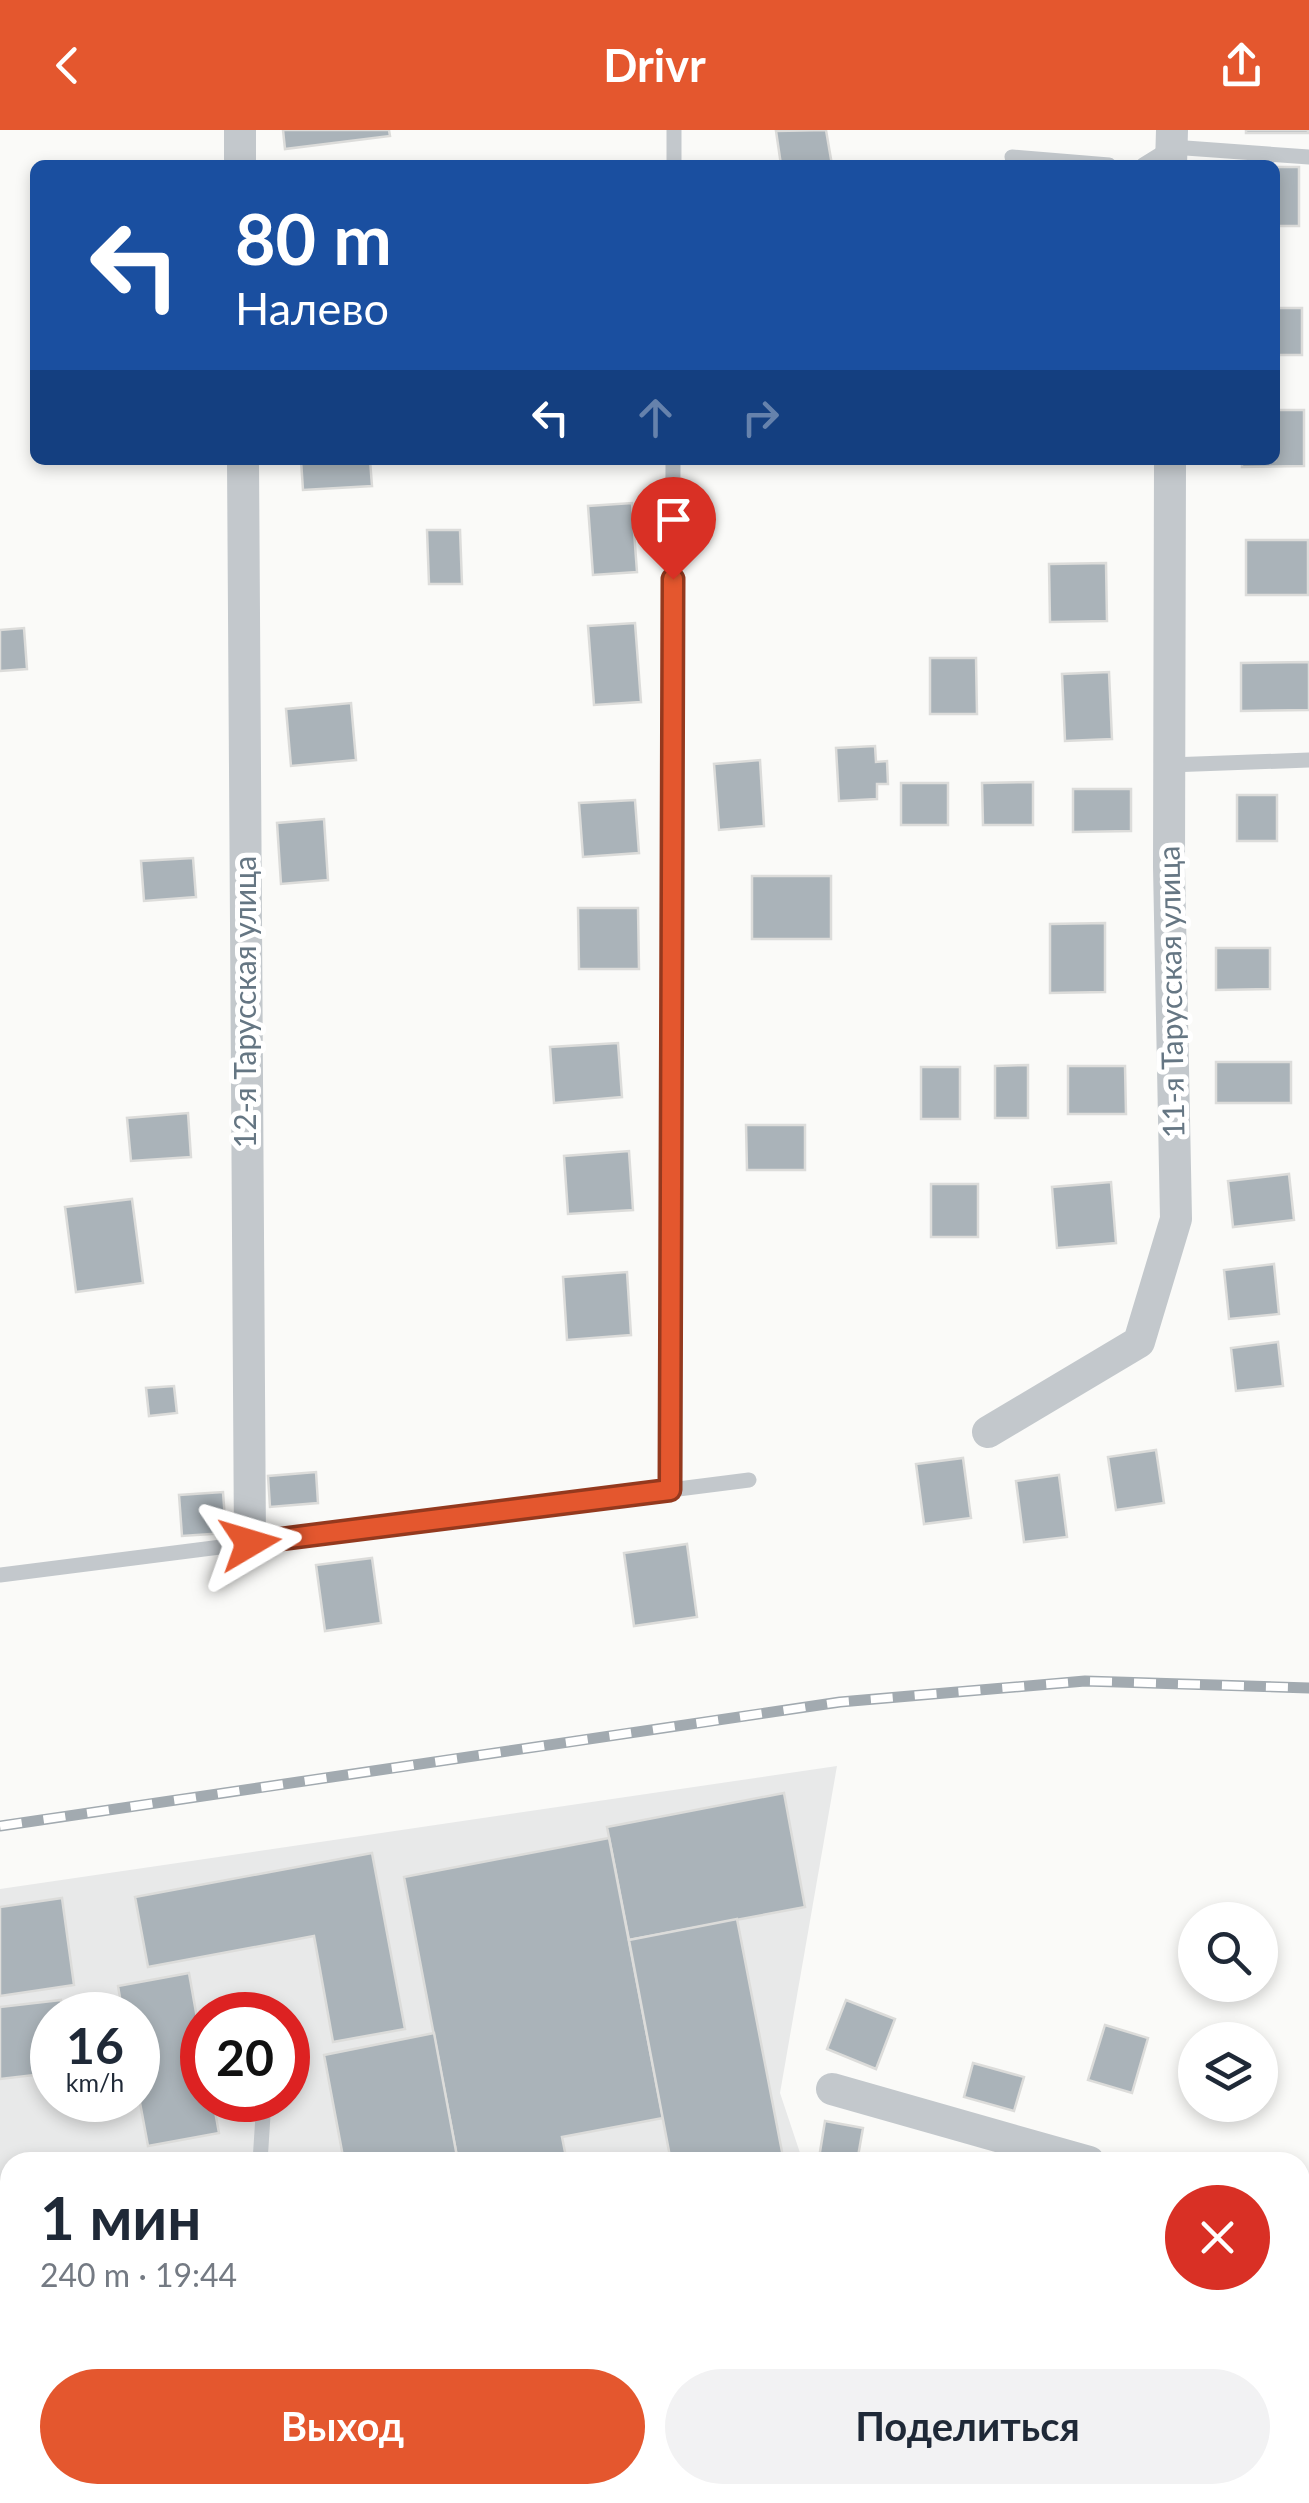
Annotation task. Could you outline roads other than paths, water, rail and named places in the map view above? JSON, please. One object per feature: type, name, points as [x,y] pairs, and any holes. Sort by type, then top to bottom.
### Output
[{"type":"street","points":[[240,130],[240,160]]},
{"type":"street","name":"12-я Тарусская улица","points":[[242,465],[250,1543]]},
{"type":"street","name":"11-я Тарусская улица","points":[[988,1432],[1139,1342],[1176,1218],[1169,765],[1170,465]]},
{"type":"street","points":[[832,2089],[1054,2152]]},
{"type":"lane","points":[[674,130],[674,160]]},
{"type":"lane","points":[[1150,160],[1172,147],[1309,157]]},
{"type":"lane","points":[[1012,157],[1048,160]]},
{"type":"lane","points":[[670,1490],[673,465]]},
{"type":"lane","points":[[1169,765],[1309,760]]},
{"type":"lane","points":[[0,1575],[750,1480]]},
{"type":"lane","points":[[261,2152],[263,2122]]},
{"type":"railway","points":[[0,1826],[840,1702],[1085,1681],[1309,1688]]}]
